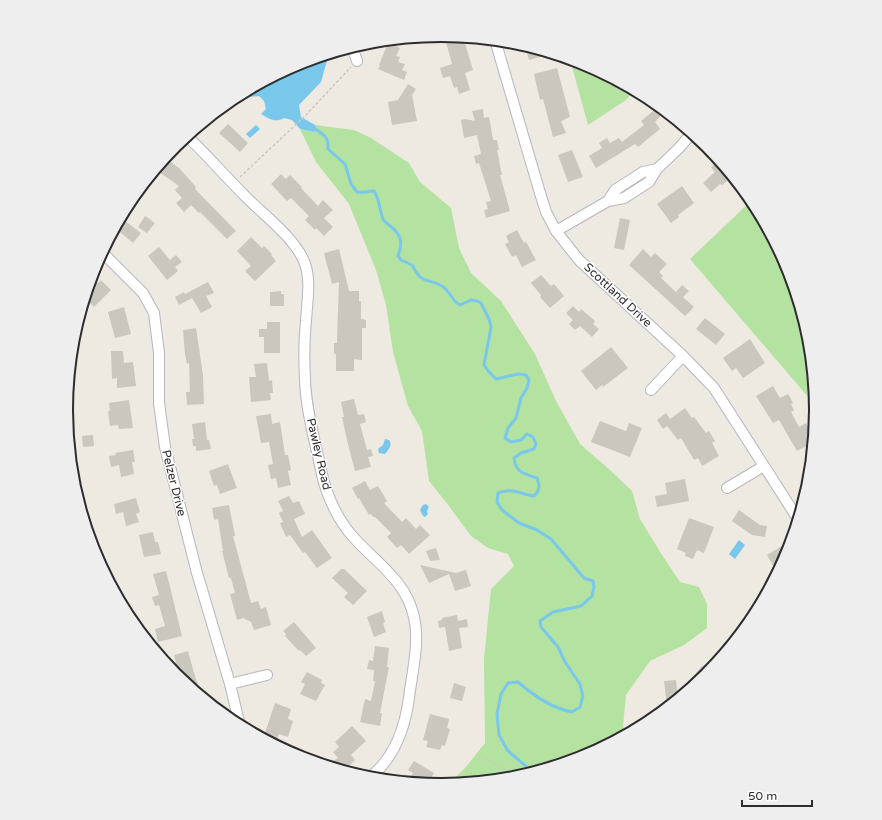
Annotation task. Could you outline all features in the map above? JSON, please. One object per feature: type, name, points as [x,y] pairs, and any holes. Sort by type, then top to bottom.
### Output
[{"type":"street","name":"Scottland Drive","points":[[497,46],[546,212],[556,231],[579,260],[683,356],[714,388],[794,513]]},
{"type":"street","points":[[354,53],[357,61]]},
{"type":"street","points":[[556,231],[608,201],[624,198],[649,182],[657,169],[688,137]]},
{"type":"street","name":"Pawley Road","points":[[191,140],[289,239],[304,259],[308,276],[304,359],[306,392],[322,474],[335,510],[343,525],[355,539],[396,579],[407,597],[414,617],[416,644],[408,704],[403,726],[394,748],[377,772]]},
{"type":"street","name":"Pelzer Drive","points":[[107,257],[143,293],[154,313],[159,353],[159,403],[165,447],[197,574],[230,684],[238,716]]},
{"type":"street","points":[[651,390],[683,356]]},
{"type":"street","points":[[728,488],[764,466]]},
{"type":"street","points":[[230,684],[267,675]]},
{"type":"path","points":[[233,184],[305,116],[357,61]]},
{"type":"path","points":[[485,759],[511,771]]},
{"type":"green space","points":[[572,67],[604,80],[630,95],[626,100],[588,125]]},
{"type":"green space","points":[[315,125],[354,130],[371,138],[409,163],[420,182],[451,208],[459,248],[471,273],[501,301],[535,354],[556,401],[580,444],[632,491],[640,519],[662,555],[680,582],[699,587],[707,604],[707,628],[684,645],[650,661],[626,695],[624,730],[582,750],[513,771],[489,775],[456,777],[485,743],[484,659],[491,589],[514,566],[508,554],[488,548],[471,536],[429,481],[422,431],[408,406],[393,352],[386,305],[376,270],[349,204],[316,162],[300,129],[314,132],[317,130]]},
{"type":"green space","points":[[746,205],[771,247],[789,292],[802,338],[806,362],[808,397],[690,259]]},
{"type":"water","points":[[327,61],[321,82],[299,105],[301,117],[315,125],[317,130],[314,132],[300,129],[292,120],[284,118],[272,120],[261,114],[266,109],[264,101],[259,96],[247,97],[278,80],[300,70]]},
{"type":"water","points":[[256,125],[260,129],[250,138],[246,134]]},
{"type":"water","points":[[385,439],[389,440],[390,447],[385,454],[379,453],[378,449],[383,445]]},
{"type":"water","points":[[426,504],[429,507],[427,511],[428,514],[425,517],[420,510],[423,505]]},
{"type":"water","points":[[739,540],[745,545],[735,559],[729,554]]},
{"type":"building","points":[[446,42],[465,43],[473,70],[465,73],[470,90],[459,94],[457,87],[454,88],[450,76],[443,78],[440,68],[452,64]]},
{"type":"building","points":[[393,45],[400,48],[396,56],[400,57],[398,62],[405,64],[402,70],[407,72],[404,80],[378,69],[387,46]]},
{"type":"building","points":[[527,53],[541,57],[529,60]]},
{"type":"building","points":[[557,68],[570,117],[561,121],[566,133],[553,137],[543,99],[540,100],[534,74]]},
{"type":"building","points":[[408,84],[416,89],[412,95],[417,121],[392,125],[388,102],[398,100]]},
{"type":"building","points":[[483,109],[484,118],[489,117],[493,140],[497,140],[499,150],[497,150],[502,175],[500,175],[510,211],[486,218],[484,210],[488,209],[486,202],[491,201],[479,163],[476,164],[474,156],[481,154],[477,135],[464,138],[461,120],[465,119],[475,121],[472,111]]},
{"type":"building","points":[[654,110],[661,115],[655,122],[660,129],[638,147],[635,144],[596,168],[589,156],[602,148],[599,143],[607,138],[610,143],[619,138],[622,142],[644,125],[641,121]]},
{"type":"building","points":[[228,124],[248,143],[240,152],[219,133]]},
{"type":"building","points":[[572,150],[583,177],[568,182],[558,155]]},
{"type":"building","points":[[170,161],[179,168],[196,187],[195,189],[236,231],[227,239],[191,205],[184,212],[176,203],[182,198],[175,190],[179,186],[160,173]]},
{"type":"building","points":[[715,164],[728,180],[722,185],[720,184],[711,192],[703,183],[715,172],[711,167]]},
{"type":"building","points":[[281,174],[286,179],[290,175],[318,206],[323,200],[333,210],[324,218],[333,227],[324,236],[316,228],[315,230],[305,220],[309,216],[291,198],[287,201],[271,184]]},
{"type":"building","points":[[682,186],[694,203],[678,215],[679,217],[671,223],[657,204]]},
{"type":"building","points":[[145,216],[155,223],[147,233],[138,227]]},
{"type":"building","points":[[620,218],[630,220],[624,250],[614,248]]},
{"type":"building","points":[[125,221],[141,233],[133,243],[119,231]]},
{"type":"building","points":[[517,230],[536,260],[522,267],[516,255],[512,257],[505,244],[509,242],[506,236]]},
{"type":"building","points":[[251,237],[262,248],[264,246],[272,254],[271,255],[276,261],[255,281],[245,271],[251,266],[237,251]]},
{"type":"building","points":[[159,247],[170,260],[176,255],[182,262],[175,267],[178,271],[167,280],[148,256]]},
{"type":"building","points":[[339,249],[349,291],[359,291],[359,301],[361,301],[361,319],[366,320],[366,328],[362,328],[362,360],[354,359],[354,371],[336,371],[336,354],[334,354],[334,343],[337,343],[339,282],[332,284],[324,253]]},
{"type":"building","points":[[643,249],[651,257],[655,253],[667,264],[659,272],[663,276],[661,278],[676,292],[682,285],[689,291],[683,297],[694,307],[685,316],[629,265]]},
{"type":"building","points":[[541,275],[551,286],[554,284],[564,296],[550,308],[540,297],[541,295],[531,283]]},
{"type":"building","points":[[101,280],[111,290],[94,307],[90,303],[97,281],[98,283]]},
{"type":"building","points":[[208,282],[214,293],[206,296],[212,307],[201,313],[192,298],[179,305],[175,297],[184,292],[185,294]]},
{"type":"building","points":[[281,291],[281,294],[284,294],[284,306],[270,306],[270,292]]},
{"type":"building","points":[[573,306],[579,312],[581,309],[595,321],[593,324],[599,329],[592,337],[580,326],[575,330],[569,324],[573,320],[566,313]]},
{"type":"building","points":[[124,307],[131,334],[115,338],[108,312]]},
{"type":"building","points":[[705,318],[725,334],[716,345],[696,329]]},
{"type":"building","points":[[267,322],[280,322],[280,353],[264,353],[264,337],[259,337],[259,329],[267,329]]},
{"type":"building","points":[[196,328],[203,375],[204,404],[187,405],[186,392],[190,392],[189,363],[187,364],[185,354],[183,330]]},
{"type":"building","points":[[750,339],[765,363],[743,378],[736,368],[732,371],[723,358]]},
{"type":"building","points":[[611,347],[628,368],[603,387],[602,385],[596,390],[581,371]]},
{"type":"building","points":[[111,351],[123,351],[124,363],[133,362],[136,386],[117,388],[117,378],[112,379]]},
{"type":"building","points":[[267,363],[269,381],[272,380],[273,393],[270,393],[271,400],[251,402],[249,377],[256,377],[254,364]]},
{"type":"building","points":[[773,386],[780,398],[788,394],[793,403],[791,404],[794,410],[791,412],[799,427],[806,423],[808,428],[807,446],[797,451],[779,420],[773,423],[756,396]]},
{"type":"building","points":[[354,399],[358,415],[364,414],[366,422],[360,424],[367,450],[371,449],[373,456],[368,457],[371,467],[355,471],[342,417],[344,417],[341,402]]},
{"type":"building","points":[[129,400],[133,428],[119,429],[118,425],[110,426],[108,411],[110,411],[109,403]]},
{"type":"building","points":[[685,408],[706,433],[709,431],[715,441],[712,443],[719,456],[702,466],[698,458],[694,460],[681,438],[678,440],[667,426],[663,429],[657,420],[666,413],[670,419]]},
{"type":"building","points":[[271,414],[272,424],[280,422],[285,455],[288,455],[291,470],[288,471],[291,485],[278,488],[276,478],[271,479],[268,465],[273,464],[269,442],[261,443],[256,416]]},
{"type":"building","points":[[600,421],[626,431],[629,423],[642,428],[630,457],[591,442]]},
{"type":"building","points":[[205,422],[207,440],[209,440],[211,449],[196,451],[196,446],[193,446],[192,439],[194,439],[192,424]]},
{"type":"building","points":[[93,435],[94,446],[83,447],[82,436]]},
{"type":"building","points":[[133,450],[135,462],[132,462],[134,474],[121,477],[119,465],[111,467],[109,456],[116,455],[115,453]]},
{"type":"building","points":[[228,464],[237,488],[220,494],[217,485],[214,486],[209,471]]},
{"type":"building","points":[[685,479],[689,501],[657,507],[655,496],[667,494],[665,483]]},
{"type":"building","points":[[365,481],[370,490],[378,486],[387,501],[384,503],[402,522],[406,518],[416,529],[420,525],[430,535],[409,554],[401,545],[397,548],[387,537],[391,533],[375,517],[371,514],[369,515],[359,498],[358,499],[352,488]]},
{"type":"building","points":[[289,496],[293,503],[299,501],[305,514],[294,519],[302,537],[312,530],[332,558],[317,568],[305,552],[303,553],[290,535],[286,537],[280,523],[283,522],[279,513],[283,511],[278,501]]},
{"type":"building","points":[[136,498],[140,512],[136,514],[139,522],[126,526],[123,512],[116,514],[114,504]]},
{"type":"building","points":[[229,505],[235,536],[233,536],[251,603],[258,601],[261,609],[266,607],[271,625],[254,630],[251,622],[243,618],[237,620],[230,594],[235,593],[231,578],[229,578],[222,551],[218,519],[214,520],[212,508]]},
{"type":"building","points":[[739,510],[760,525],[767,526],[765,537],[752,535],[732,521]]},
{"type":"building","points":[[689,518],[714,527],[704,553],[697,550],[693,559],[685,556],[686,553],[677,549]]},
{"type":"building","points":[[153,532],[155,542],[158,542],[161,554],[144,557],[139,535]]},
{"type":"building","points":[[782,546],[782,547],[774,567],[767,555]]},
{"type":"building","points":[[436,548],[440,560],[430,561],[426,551]]},
{"type":"building","points":[[420,565],[456,573],[466,570],[471,586],[455,591],[449,574],[429,583]]},
{"type":"building","points":[[341,569],[344,569],[367,591],[353,605],[344,597],[348,593],[332,578]]},
{"type":"building","points":[[166,571],[182,636],[158,642],[155,629],[165,626],[159,605],[155,606],[152,597],[159,595],[153,574]]},
{"type":"building","points":[[382,611],[385,622],[383,623],[386,632],[374,637],[367,617]]},
{"type":"building","points":[[457,615],[458,621],[467,619],[468,627],[459,628],[462,648],[449,651],[445,627],[439,628],[438,621],[442,620],[442,618]]},
{"type":"building","points":[[294,622],[316,648],[306,656],[300,650],[299,651],[285,636],[286,634],[283,631]]},
{"type":"building","points":[[375,646],[389,648],[387,667],[389,667],[380,713],[382,713],[380,726],[360,722],[365,699],[371,701],[375,681],[373,681],[374,670],[367,669],[369,660],[373,661]]},
{"type":"building","points":[[188,651],[199,688],[175,664],[176,663],[174,655]]},
{"type":"building","points":[[708,662],[695,676],[694,676],[701,667]]},
{"type":"building","points":[[307,672],[322,680],[321,683],[325,685],[316,701],[300,694],[305,684],[301,682]]},
{"type":"building","points":[[676,680],[677,692],[666,701],[664,681]]},
{"type":"building","points":[[454,683],[466,687],[462,701],[450,698]]},
{"type":"building","points":[[275,703],[291,709],[288,719],[293,721],[288,737],[279,734],[277,740],[265,733]]},
{"type":"building","points":[[430,714],[449,719],[447,728],[450,729],[445,746],[442,745],[440,750],[426,747],[428,741],[423,740]]},
{"type":"building","points":[[352,726],[366,741],[351,755],[355,760],[349,766],[333,761],[338,758],[333,752],[339,747],[335,742]]},
{"type":"building","points":[[414,761],[434,773],[431,778],[411,777],[413,773],[408,770]]},
{"type":"waterway","points":[[317,130],[326,138],[328,142],[328,149],[345,164],[351,184],[357,192],[374,191],[383,220],[397,232],[399,236],[401,247],[398,256],[401,260],[412,265],[419,276],[425,280],[437,283],[445,288],[460,305],[471,300],[481,303],[489,319],[491,327],[484,365],[489,372],[496,379],[518,374],[526,375],[529,380],[527,388],[521,398],[516,418],[508,428],[505,438],[511,442],[521,440],[527,434],[533,437],[536,444],[534,449],[521,453],[514,458],[516,467],[519,470],[525,474],[537,478],[539,486],[538,490],[534,496],[511,491],[503,491],[498,493],[497,502],[502,510],[519,523],[537,530],[551,539],[584,578],[593,581],[594,587],[592,596],[581,606],[553,612],[540,621],[541,627],[558,647],[565,662],[580,684],[583,696],[580,707],[572,712],[557,708],[537,697],[518,682],[508,683],[501,694],[497,714],[499,735],[508,751],[527,767]]}]
